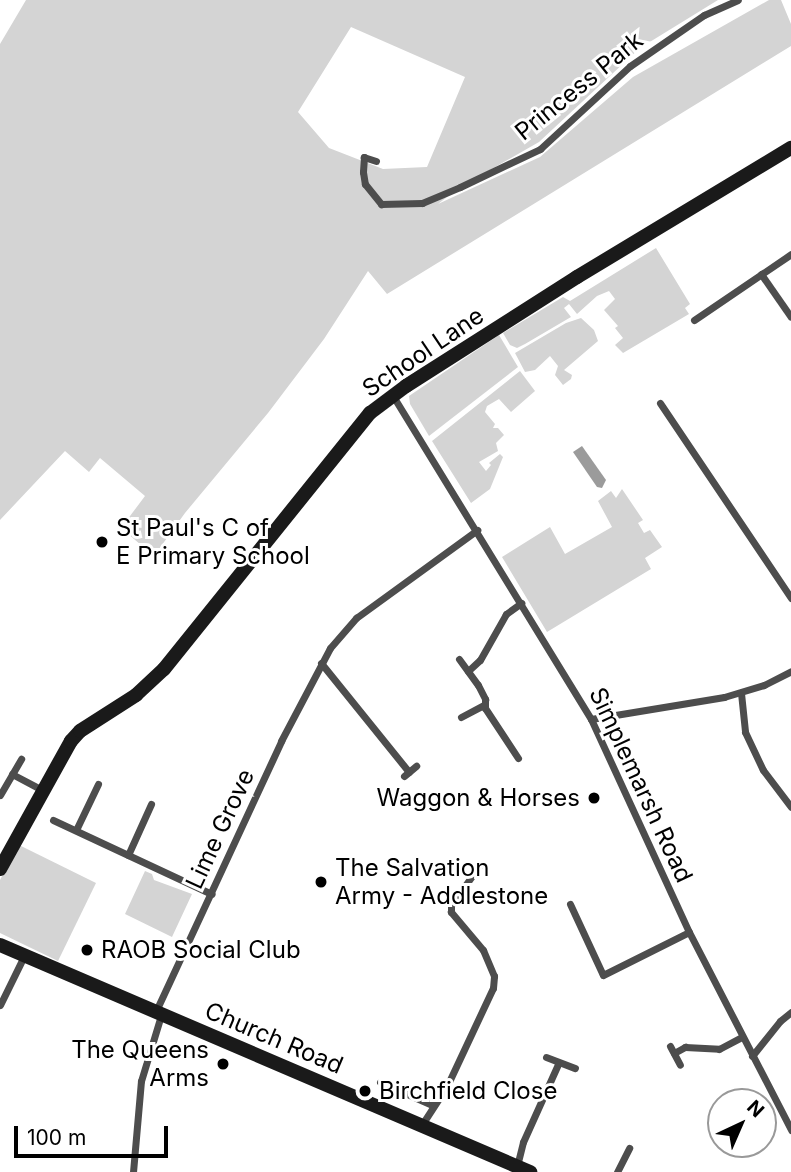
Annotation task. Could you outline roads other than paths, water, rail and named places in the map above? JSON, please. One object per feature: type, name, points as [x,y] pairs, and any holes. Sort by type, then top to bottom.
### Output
[{"type":"street","name":"Princess Park","points":[[376,161],[364,157],[363,172],[365,184],[381,204],[422,203],[460,187],[540,149],[630,66],[704,15],[738,0]]},
{"type":"street","name":"School Lane","points":[[0,869],[71,741],[80,731],[136,695],[164,669],[370,413],[577,277],[791,148]]},
{"type":"street","points":[[694,320],[791,254]]},
{"type":"street","points":[[761,274],[791,317]]},
{"type":"street","name":"Simplemarsh Road","points":[[393,396],[592,719],[690,932],[791,1130]]},
{"type":"street","points":[[660,402],[791,598]]},
{"type":"street","name":"Lime Grove","points":[[133,1172],[141,1081],[158,1014],[321,663],[356,618],[477,530]]},
{"type":"street","points":[[468,671],[480,660],[506,614],[521,603]]},
{"type":"street","points":[[459,659],[478,685],[484,705],[518,758]]},
{"type":"street","points":[[321,663],[407,774],[416,766]]},
{"type":"street","points":[[592,719],[741,692],[791,671]]},
{"type":"street","points":[[741,692],[745,732],[763,769],[791,807]]},
{"type":"street","points":[[461,717],[484,705]]},
{"type":"street","points":[[0,795],[20,759]]},
{"type":"street","points":[[12,774],[42,790]]},
{"type":"street","points":[[76,830],[98,784]]},
{"type":"street","points":[[128,855],[151,804]]},
{"type":"street","points":[[54,820],[212,894]]},
{"type":"street","points":[[420,1126],[447,1086],[493,988],[494,976],[483,950],[451,912],[450,905],[480,864]]},
{"type":"street","points":[[570,904],[603,975],[690,932]]},
{"type":"street","name":"Church Road","points":[[0,945],[523,1169]]},
{"type":"street","points":[[0,1005],[24,956]]},
{"type":"street","points":[[752,1056],[780,1021],[791,1012]]},
{"type":"street","points":[[680,1065],[672,1049],[719,1049],[742,1037]]},
{"type":"street","points":[[546,1056],[558,1064],[575,1068]]},
{"type":"street","points":[[523,1169],[523,1142],[558,1064]]},
{"type":"street","points":[[380,1082],[432,1105]]},
{"type":"street","points":[[617,1172],[629,1148]]},
{"type":"place","name":"St Paul's C of E Primary School","points":[[102,542]]},
{"type":"place","name":"Waggon & Horses","points":[[594,798]]},
{"type":"place","name":"The Salvation Army - Addlestone","points":[[321,882]]},
{"type":"place","name":"RAOB Social Club","points":[[87,950]]},
{"type":"place","name":"The Queens Arms","points":[[223,1064]]},
{"type":"place","name":"Birchfield Close","points":[[365,1091]]}]
